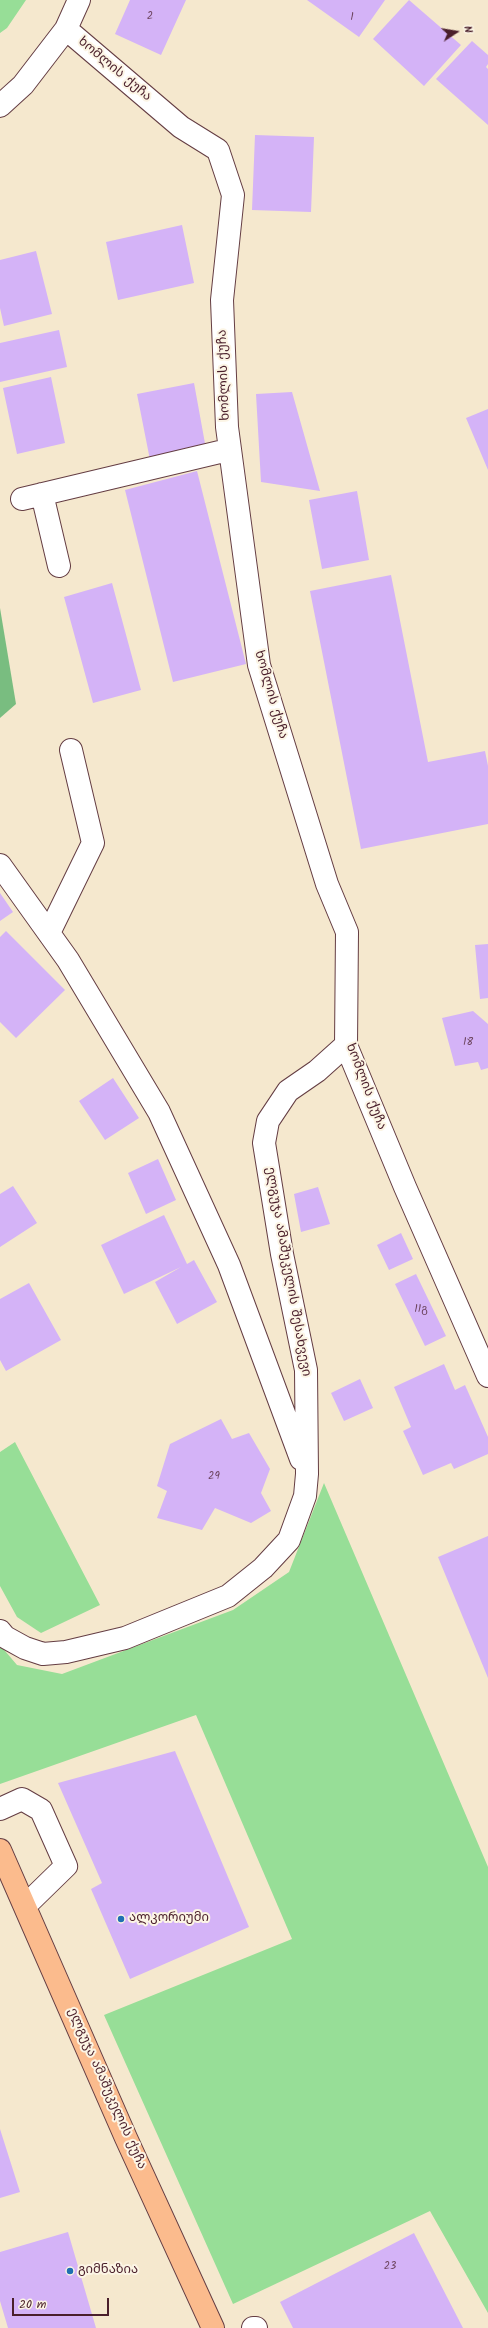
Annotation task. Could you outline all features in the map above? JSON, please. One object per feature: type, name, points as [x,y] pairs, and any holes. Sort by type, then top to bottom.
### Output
[{"type":"main road","name":"ელგუჯა ამაშუკელის ქუჩა","points":[[0,1850],[26,1905],[126,2138],[213,2328]]},
{"type":"street","points":[[0,106],[23,85],[66,29],[79,0]]},
{"type":"street","name":"ხომლის ქუჩა","points":[[66,29],[181,127],[218,150],[233,195],[222,300],[228,450],[259,665],[327,884],[347,932],[346,1045],[408,1195],[488,1376]]},
{"type":"street","points":[[59,566],[32,497],[228,450]]},
{"type":"street","points":[[49,934],[93,843],[71,750]]},
{"type":"street","points":[[0,865],[68,960],[159,1112],[229,1265],[307,1474]]},
{"type":"street","name":"ელგუჯა ამაშუკელის შესახვევი","points":[[0,1631],[5,1637],[25,1648],[43,1654],[66,1652],[125,1638],[228,1596],[263,1568],[289,1540],[305,1496],[307,1474],[306,1370],[282,1254],[264,1143],[268,1121],[288,1091],[317,1071],[346,1045]]},
{"type":"street","points":[[0,1809],[22,1799],[41,1810],[66,1866],[26,1905]]},
{"type":"green space","points":[[0,0],[26,0],[7,28],[0,33]]},
{"type":"green space","points":[[0,608],[16,704],[0,718]]},
{"type":"green space","points":[[15,1442],[100,1605],[41,1633],[17,1617],[0,1586],[0,1452]]},
{"type":"green space","points":[[324,1483],[488,1867],[488,2313],[430,2211],[233,2304],[104,2015],[292,1939],[196,1715],[0,1784],[0,1645],[17,1665],[62,1674],[233,1610],[289,1572]]},
{"type":"building","points":[[130,0],[186,0],[161,55],[115,34]]},
{"type":"building","points":[[307,0],[385,0],[359,37]]},
{"type":"building","points":[[409,0],[461,45],[424,86],[373,39]]},
{"type":"building","points":[[472,41],[488,55],[488,64],[486,67],[488,69],[488,125],[436,79]]},
{"type":"building","points":[[255,135],[314,137],[311,212],[252,210]]},
{"type":"building","points":[[182,225],[194,283],[118,300],[106,242]]},
{"type":"building","points":[[36,251],[52,314],[4,326],[0,308],[0,260]]},
{"type":"building","points":[[59,330],[67,367],[0,382],[0,343]]},
{"type":"building","points":[[51,377],[65,443],[17,454],[3,388]]},
{"type":"building","points":[[194,383],[206,449],[150,460],[137,394]]},
{"type":"building","points":[[292,392],[320,491],[261,482],[256,394]]},
{"type":"building","points":[[488,409],[488,470],[466,418]]},
{"type":"building","points":[[197,471],[246,664],[173,682],[125,490]]},
{"type":"building","points":[[357,491],[369,560],[322,569],[309,500]]},
{"type":"building","points":[[391,575],[428,762],[485,751],[488,766],[488,824],[361,849],[310,591]]},
{"type":"building","points":[[112,583],[141,690],[93,703],[64,597]]},
{"type":"building","points":[[0,893],[13,912],[0,921]]},
{"type":"building","points":[[6,931],[65,990],[16,1038],[0,1022],[0,937]]},
{"type":"building","points":[[488,944],[488,998],[480,999],[475,945]]},
{"type":"building","points":[[473,1011],[488,1024],[488,1068],[481,1070],[478,1062],[455,1066],[442,1018]]},
{"type":"building","points":[[113,1078],[139,1118],[105,1140],[79,1101]]},
{"type":"building","points":[[158,1159],[176,1200],[146,1214],[128,1173]]},
{"type":"building","points":[[13,1186],[37,1223],[0,1247],[0,1194]]},
{"type":"building","points":[[318,1187],[330,1224],[301,1232],[294,1194]]},
{"type":"building","points":[[164,1215],[187,1264],[194,1260],[217,1302],[177,1324],[155,1282],[181,1267],[124,1294],[101,1245]]},
{"type":"building","points":[[401,1233],[413,1259],[389,1270],[377,1245]]},
{"type":"building","points":[[416,1274],[446,1336],[425,1346],[395,1284]]},
{"type":"building","points":[[29,1283],[61,1340],[6,1371],[0,1360],[0,1299]]},
{"type":"building","points":[[444,1364],[455,1390],[465,1385],[488,1437],[488,1454],[454,1469],[451,1463],[423,1475],[403,1431],[411,1427],[394,1387]]},
{"type":"building","points":[[360,1379],[373,1408],[344,1421],[331,1393]]},
{"type":"building","points":[[221,1419],[232,1439],[249,1433],[270,1469],[261,1493],[271,1511],[251,1523],[215,1508],[202,1530],[157,1518],[167,1491],[157,1486],[170,1444]]},
{"type":"building","points":[[488,1536],[488,1678],[438,1557]]},
{"type":"building","points":[[175,1751],[249,1927],[130,1979],[91,1889],[102,1883],[58,1783]]},
{"type":"building","points":[[0,2129],[20,2192],[0,2198]]},
{"type":"building","points":[[68,2232],[96,2328],[8,2328],[0,2301],[0,2252]]},
{"type":"building","points":[[414,2233],[463,2328],[293,2328],[280,2302]]},
{"type":"place","name":"ალკორიუმი","points":[[121,1919]]},
{"type":"place","name":"გიმნაზია","points":[[70,2271]]}]
